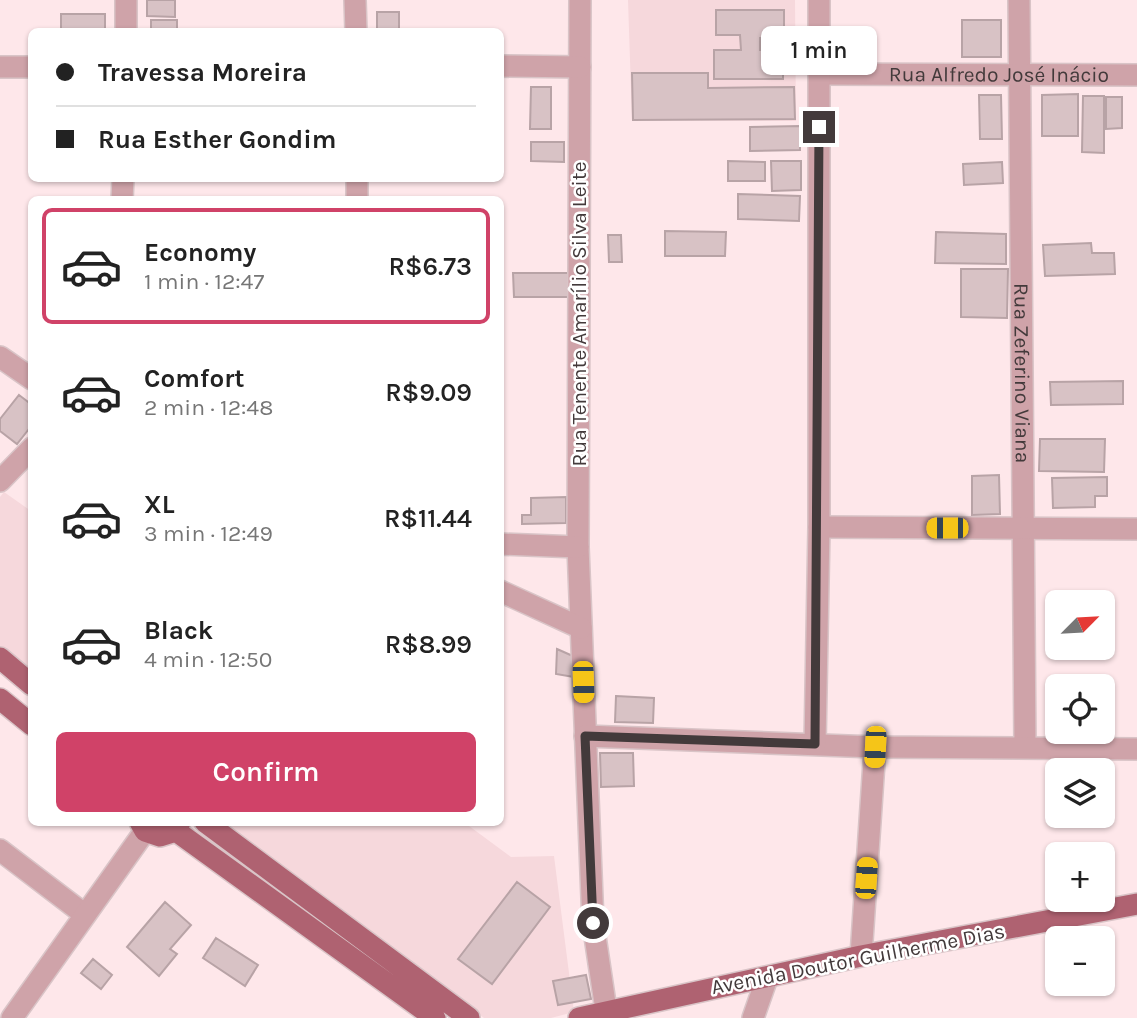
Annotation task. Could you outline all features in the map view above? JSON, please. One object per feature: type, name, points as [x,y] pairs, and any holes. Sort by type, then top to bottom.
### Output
[{"type":"main road","points":[[0,659],[28,682]]},
{"type":"main road","points":[[0,699],[28,723]]},
{"type":"main road","points":[[210,826],[469,1018]]},
{"type":"main road","points":[[142,827],[160,836],[178,827],[435,1018]]},
{"type":"main road","name":"Avenida Doutor Guilherme Dias","points":[[579,1018],[861,956],[1137,904]]},
{"type":"street","points":[[126,0],[126,28]]},
{"type":"street","points":[[355,0],[356,28]]},
{"type":"street","name":"Rua Tenente Amarílio Silva Leite","points":[[580,0],[578,547],[593,923],[606,1010]]},
{"type":"street","points":[[815,744],[819,527],[820,0]]},
{"type":"street","name":"Rua Zeferino Viana","points":[[1019,0],[1025,747]]},
{"type":"street","points":[[0,66],[28,66]]},
{"type":"street","points":[[504,66],[580,67]]},
{"type":"street","name":"Rua Alfredo José Inácio","points":[[819,74],[1018,72],[1137,75]]},
{"type":"street","points":[[0,358],[28,376]]},
{"type":"street","points":[[0,481],[28,452]]},
{"type":"street","points":[[819,527],[1137,529]]},
{"type":"street","points":[[504,544],[578,547]]},
{"type":"street","points":[[504,593],[581,628]]},
{"type":"street","points":[[585,736],[875,747],[1137,748]]},
{"type":"street","points":[[861,956],[875,747]]},
{"type":"street","points":[[12,1018],[142,827]]},
{"type":"street","points":[[0,850],[84,914]]},
{"type":"street","points":[[753,1018],[767,978]]},
{"type":"shaded area","points":[[628,0],[795,0],[796,121],[632,120]]},
{"type":"shaded area","points":[[4,492],[28,509],[28,677],[0,655],[0,497]]},
{"type":"shaded area","points":[[227,826],[469,826],[511,857],[554,856],[574,1012],[551,1018],[484,1018]]},
{"type":"building","points":[[147,0],[175,0],[175,17],[147,16]]},
{"type":"building","points":[[716,10],[784,10],[784,38],[760,38],[760,50],[783,50],[783,79],[714,79],[714,50],[741,50],[740,35],[716,35]]},
{"type":"building","points":[[377,12],[399,12],[399,28],[377,28]]},
{"type":"building","points":[[61,14],[105,14],[105,28],[61,28]]},
{"type":"building","points":[[151,20],[177,20],[177,28],[151,28]]},
{"type":"building","points":[[962,20],[1001,20],[1001,57],[962,57]]},
{"type":"building","points":[[632,73],[708,73],[708,88],[794,87],[795,119],[633,120]]},
{"type":"building","points":[[531,87],[551,87],[551,129],[530,129]]},
{"type":"building","points":[[1078,94],[1078,136],[1042,136],[1042,95]]},
{"type":"building","points":[[979,95],[1001,95],[1002,139],[980,139]]},
{"type":"building","points":[[1083,96],[1104,96],[1104,153],[1082,152]]},
{"type":"building","points":[[1106,97],[1122,97],[1122,128],[1106,129]]},
{"type":"building","points":[[800,126],[800,150],[750,151],[750,127]]},
{"type":"building","points":[[531,142],[564,142],[564,162],[531,161]]},
{"type":"building","points":[[728,161],[765,162],[765,181],[728,181]]},
{"type":"building","points":[[771,161],[801,161],[801,190],[772,191]]},
{"type":"building","points":[[1002,162],[1003,183],[964,185],[963,164]]},
{"type":"building","points":[[738,194],[800,196],[799,221],[738,219]]},
{"type":"building","points":[[665,231],[726,232],[725,256],[665,256]]},
{"type":"building","points":[[936,232],[1006,234],[1006,264],[935,263]]},
{"type":"building","points":[[608,235],[621,235],[622,262],[609,262]]},
{"type":"building","points":[[1091,243],[1092,253],[1114,253],[1115,274],[1045,276],[1043,245]]},
{"type":"building","points":[[961,269],[1008,269],[1007,318],[961,317]]},
{"type":"building","points":[[513,273],[570,273],[570,297],[514,297]]},
{"type":"building","points":[[1123,381],[1123,404],[1051,405],[1050,382]]},
{"type":"building","points":[[19,395],[28,402],[28,430],[17,444],[0,431],[0,419]]},
{"type":"building","points":[[1040,439],[1105,439],[1104,472],[1039,471]]},
{"type":"building","points":[[999,475],[1000,514],[972,515],[972,476]]},
{"type":"building","points":[[1107,477],[1107,496],[1095,496],[1095,507],[1053,508],[1052,478]]},
{"type":"building","points":[[566,497],[566,523],[522,524],[522,515],[531,515],[531,498]]},
{"type":"building","points":[[557,649],[575,657],[574,677],[556,674]]},
{"type":"building","points":[[616,696],[654,698],[653,723],[615,722]]},
{"type":"building","points":[[600,753],[633,753],[634,786],[601,787]]},
{"type":"building","points":[[517,882],[550,907],[492,984],[458,959]]},
{"type":"building","points":[[165,902],[191,925],[170,949],[177,954],[159,976],[127,947]]},
{"type":"building","points":[[216,938],[258,965],[245,986],[203,958]]},
{"type":"building","points":[[93,959],[112,975],[101,989],[81,973]]},
{"type":"building","points":[[586,975],[591,999],[558,1005],[553,981]]},
{"type":"route","points":[[593,923],[585,736],[815,744],[819,527],[819,127]]}]
